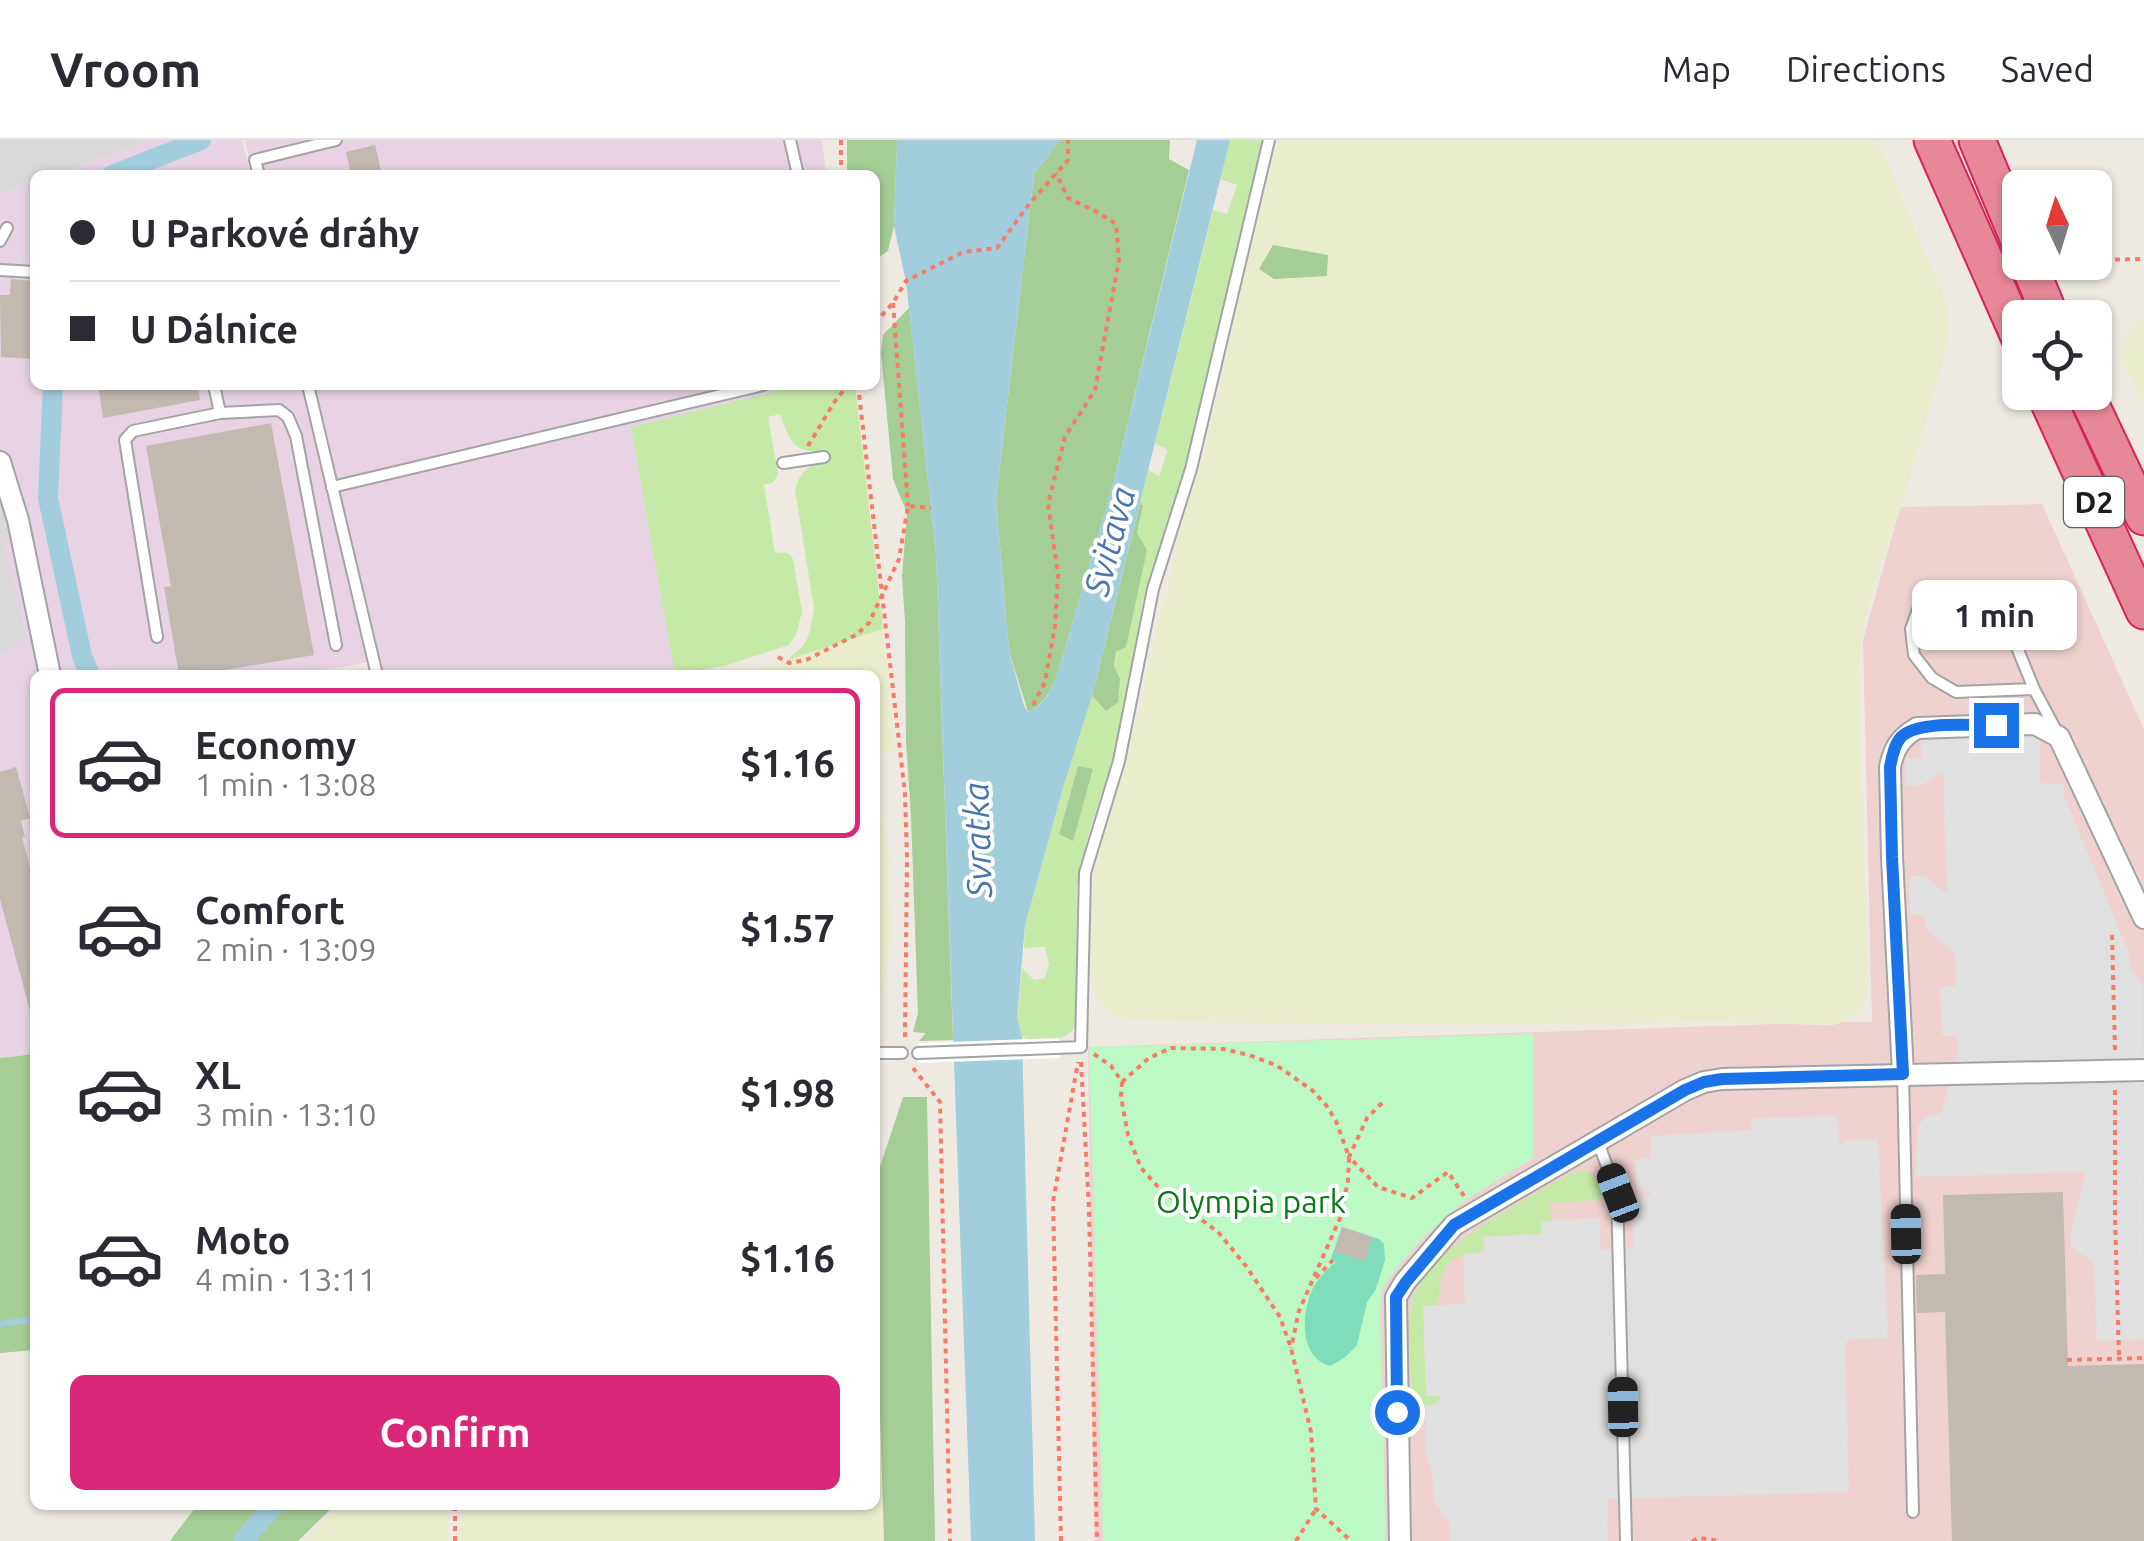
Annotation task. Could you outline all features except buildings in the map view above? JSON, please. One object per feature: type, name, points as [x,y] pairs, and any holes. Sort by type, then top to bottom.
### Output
[{"type":"highway","points":[[1932,140],[2002,300]]},
{"type":"highway","points":[[1977,140],[2002,200]]},
{"type":"highway","name":"D2","points":[[2052,410],[2144,610]]},
{"type":"highway","name":"D2","points":[[2094,410],[2144,517]]},
{"type":"street","points":[[0,462],[18,520],[49,670]]},
{"type":"street","points":[[1903,1074],[1890,767],[1900,738],[1916,728],[2035,724],[2059,737],[2144,918]]},
{"type":"street","points":[[1400,1541],[1396,1297],[1454,1225],[1704,1082],[2144,1070]]},
{"type":"lane","points":[[258,170],[255,160],[336,140]]},
{"type":"lane","points":[[790,140],[797,170]]},
{"type":"lane","points":[[918,1052],[1081,1047],[1085,874],[1119,761],[1153,589],[1191,469],[1270,140]]},
{"type":"lane","points":[[0,241],[7,228]]},
{"type":"lane","points":[[0,270],[30,272]]},
{"type":"lane","points":[[215,390],[220,413]]},
{"type":"lane","points":[[309,390],[375,670]]},
{"type":"lane","points":[[332,488],[742,390]]},
{"type":"lane","points":[[157,637],[124,440],[133,431],[220,413],[278,410],[288,418],[296,436],[336,645]]},
{"type":"lane","points":[[783,463],[824,457]]},
{"type":"lane","points":[[2034,689],[1956,692],[1932,678],[1914,654],[1911,629],[1919,607],[1940,593],[1984,595],[2005,618],[2059,737]]},
{"type":"lane","points":[[880,1053],[902,1053]]},
{"type":"lane","points":[[1903,1074],[1912,1512]]},
{"type":"lane","points":[[1597,1141],[1618,1193],[1626,1541]]},
{"type":"path","points":[[841,140],[841,170]]},
{"type":"path","points":[[880,318],[906,282],[964,252],[997,248],[1068,160],[1068,140]]},
{"type":"path","points":[[1033,705],[1045,682],[1055,626],[1058,575],[1048,504],[1065,438],[1094,390],[1118,260],[1116,224],[1068,198],[1056,173]]},
{"type":"path","points":[[2112,260],[2144,259]]},
{"type":"path","points":[[778,657],[789,663],[800,662],[856,635],[872,619],[899,560],[908,506],[893,303]]},
{"type":"path","points":[[805,460],[808,446],[844,390]]},
{"type":"path","points":[[859,390],[906,823],[907,1022],[902,1053],[940,1102],[950,1541]]},
{"type":"path","points":[[908,506],[932,508]]},
{"type":"path","points":[[2112,935],[2119,1359]]},
{"type":"path","points":[[1081,1047],[1111,1066],[1122,1082]]},
{"type":"path","points":[[1061,1541],[1052,1202],[1081,1047]]},
{"type":"path","points":[[1081,1047],[1098,1541]]},
{"type":"path","points":[[1296,1541],[1316,1509],[1311,1432],[1280,1318],[1218,1232],[1160,1189],[1141,1168],[1128,1135],[1120,1096],[1122,1082],[1149,1058],[1171,1048],[1222,1049],[1250,1055],[1276,1065],[1312,1090],[1336,1122],[1350,1157],[1378,1186],[1412,1198],[1448,1172],[1474,1213]]},
{"type":"path","points":[[1291,1348],[1299,1311],[1340,1218],[1350,1157],[1367,1118],[1382,1103]]},
{"type":"path","points":[[1312,1282],[1333,1260]]},
{"type":"path","points":[[2068,1360],[2144,1358]]},
{"type":"path","points":[[1316,1509],[1351,1541]]},
{"type":"path","points":[[455,1541],[456,1510]]},
{"type":"path","points":[[1692,1541],[1720,1541]]},
{"type":"shaded area","points":[[0,140],[150,140],[70,170],[30,170],[30,184],[0,193]]},
{"type":"shaded area","points":[[150,140],[242,140],[250,170],[70,170]]},
{"type":"shaded area","points":[[822,140],[825,170],[252,170],[245,141]]},
{"type":"shaded area","points":[[30,184],[30,390],[781,390],[631,427],[674,670],[380,670],[370,662],[323,670],[30,670],[30,1055],[0,1058],[0,655],[26,639],[2,535],[15,542],[0,496],[0,193]]},
{"type":"shaded area","points":[[0,496],[16,544],[26,640],[0,655]]},
{"type":"shaded area","points":[[2042,504],[2144,729],[2144,1541],[1094,1541],[1088,1047],[1872,1022],[1863,640],[1896,522],[1901,507]]},
{"type":"shaded area","points":[[2040,735],[2040,783],[2063,784],[2064,796],[2129,953],[2130,968],[2143,985],[2144,1339],[2097,1341],[2094,1263],[2071,1246],[2086,1172],[1915,1177],[1918,1126],[1927,1116],[1941,1114],[1958,1051],[1957,1036],[1942,1036],[1940,987],[1956,986],[1955,953],[1925,928],[1925,915],[1910,915],[1909,876],[1924,876],[1947,894],[1943,772],[1922,785],[1906,786],[1906,759],[1922,758],[1921,737]]},
{"type":"shaded area","points":[[1838,1116],[1839,1145],[1847,1140],[1878,1139],[1888,1338],[1851,1339],[1845,1343],[1849,1492],[1607,1499],[1608,1541],[1450,1541],[1450,1524],[1434,1501],[1426,1452],[1426,1405],[1434,1405],[1441,1396],[1426,1396],[1423,1306],[1465,1304],[1463,1254],[1484,1252],[1483,1237],[1541,1234],[1541,1221],[1599,1218],[1601,1250],[1633,1248],[1633,1198],[1648,1197],[1651,1192],[1637,1191],[1635,1159],[1650,1158],[1651,1136],[1751,1130],[1751,1118]]},
{"type":"green space","points":[[847,140],[897,140],[894,226],[888,251],[880,257],[880,170],[847,170]]},
{"type":"green space","points":[[1060,140],[1170,140],[1169,159],[1189,170],[1112,488],[1056,679],[1042,703],[1028,712],[1009,651],[996,500],[1034,174]]},
{"type":"green space","points":[[1230,140],[1262,140],[1188,457],[1143,601],[1118,742],[1088,836],[1077,887],[1075,1026],[1060,1038],[1027,1039],[1022,1036],[1017,1018],[1022,968],[1034,980],[1045,978],[1049,964],[1045,947],[1024,948],[1025,925],[1092,696],[1106,711],[1117,651],[1126,647],[1143,507],[1140,503],[1148,470],[1159,476],[1168,450],[1155,443],[1213,210],[1227,214],[1237,185],[1220,179]],"holes":[[[1078,766],[1093,770],[1072,841],[1059,833]]]},
{"type":"green space","points":[[1278,140],[1878,140],[1947,305],[1949,338],[1863,629],[1859,722],[1868,991],[1861,1010],[1850,1019],[1833,1025],[1710,1021],[1315,1024],[1133,1020],[1113,1015],[1101,1005],[1091,979],[1092,891],[1142,699],[1178,535],[1205,453]]},
{"type":"green space","points":[[1273,245],[1328,255],[1327,276],[1274,279],[1259,269]]},
{"type":"green space","points":[[909,308],[936,553],[953,1040],[919,1041],[926,1033],[913,1032],[918,1013],[902,577],[907,513],[893,479],[881,353],[883,335]]},
{"type":"green space","points":[[2144,320],[2144,408],[2121,349],[2131,329]]},
{"type":"green space","points":[[781,390],[856,390],[883,629],[787,660],[803,646],[814,608],[795,490],[806,470],[828,460],[826,451],[806,450],[794,444],[780,414],[768,417],[778,473],[774,482],[764,485],[775,553],[787,553],[793,559],[802,612],[796,635],[789,645],[724,666],[674,670],[631,427]]},
{"type":"green space","points":[[1140,503],[1143,506],[1137,533],[1147,550],[1126,647],[1116,652],[1118,702],[1106,711],[1092,696]]},
{"type":"green space","points":[[883,629],[895,750],[880,755],[880,670],[758,670]]},
{"type":"green space","points":[[1078,766],[1093,769],[1073,841],[1059,834]]},
{"type":"green space","points":[[880,813],[890,854],[892,927],[885,987],[880,994]]},
{"type":"green space","name":"Olympia park","points":[[1533,1034],[1533,1158],[1464,1201],[1421,1240],[1382,1289],[1386,1541],[1103,1541],[1089,1047]]},
{"type":"green space","points":[[30,1055],[30,1350],[0,1353],[0,1058]]},
{"type":"green space","points":[[903,1097],[927,1097],[935,1541],[884,1541],[880,1167]]},
{"type":"green space","points":[[1578,1171],[1596,1177],[1602,1195],[1599,1200],[1550,1203],[1551,1221],[1541,1221],[1542,1234],[1484,1237],[1484,1252],[1460,1257],[1446,1266],[1438,1305],[1423,1307],[1426,1395],[1441,1395],[1435,1403],[1417,1405],[1412,1401],[1409,1330],[1418,1287],[1433,1267],[1476,1230]]},
{"type":"green space","points":[[1342,1227],[1379,1239],[1384,1244],[1385,1260],[1376,1289],[1367,1302],[1357,1345],[1330,1366],[1320,1362],[1309,1347],[1305,1316],[1315,1285],[1336,1262],[1331,1258]]},
{"type":"green space","points":[[880,1435],[884,1541],[460,1541],[462,1510],[880,1510]]},
{"type":"green space","points":[[193,1510],[330,1510],[298,1541],[170,1541]]},
{"type":"green space","points":[[335,1510],[447,1510],[447,1541],[304,1541]]},
{"type":"water","points":[[897,140],[1060,140],[1034,174],[996,500],[1009,651],[1028,712],[1042,703],[1056,679],[1112,488],[1197,140],[1230,140],[1092,696],[1025,925],[1017,1018],[1022,1036],[1035,1541],[971,1541],[936,553],[906,282],[894,226]]},
{"type":"pier","points":[[1059,1038],[1060,1058],[918,1063],[918,1043]]},
{"type":"waterway","points":[[125,170],[201,140]]},
{"type":"waterway","points":[[53,390],[48,498],[88,670]]},
{"type":"waterway","points":[[0,1324],[30,1320]]},
{"type":"waterway","points":[[243,1541],[270,1510]]},
{"type":"route","points":[[1397,1412],[1396,1297],[1454,1225],[1704,1082],[1903,1074],[1892,857],[1893,753],[1900,738],[1916,728],[1996,725]]},
{"type":"water label","name":"Svitava","points":[[1109,541]]},
{"type":"water label","name":"Svratka","points":[[977,840]]}]
